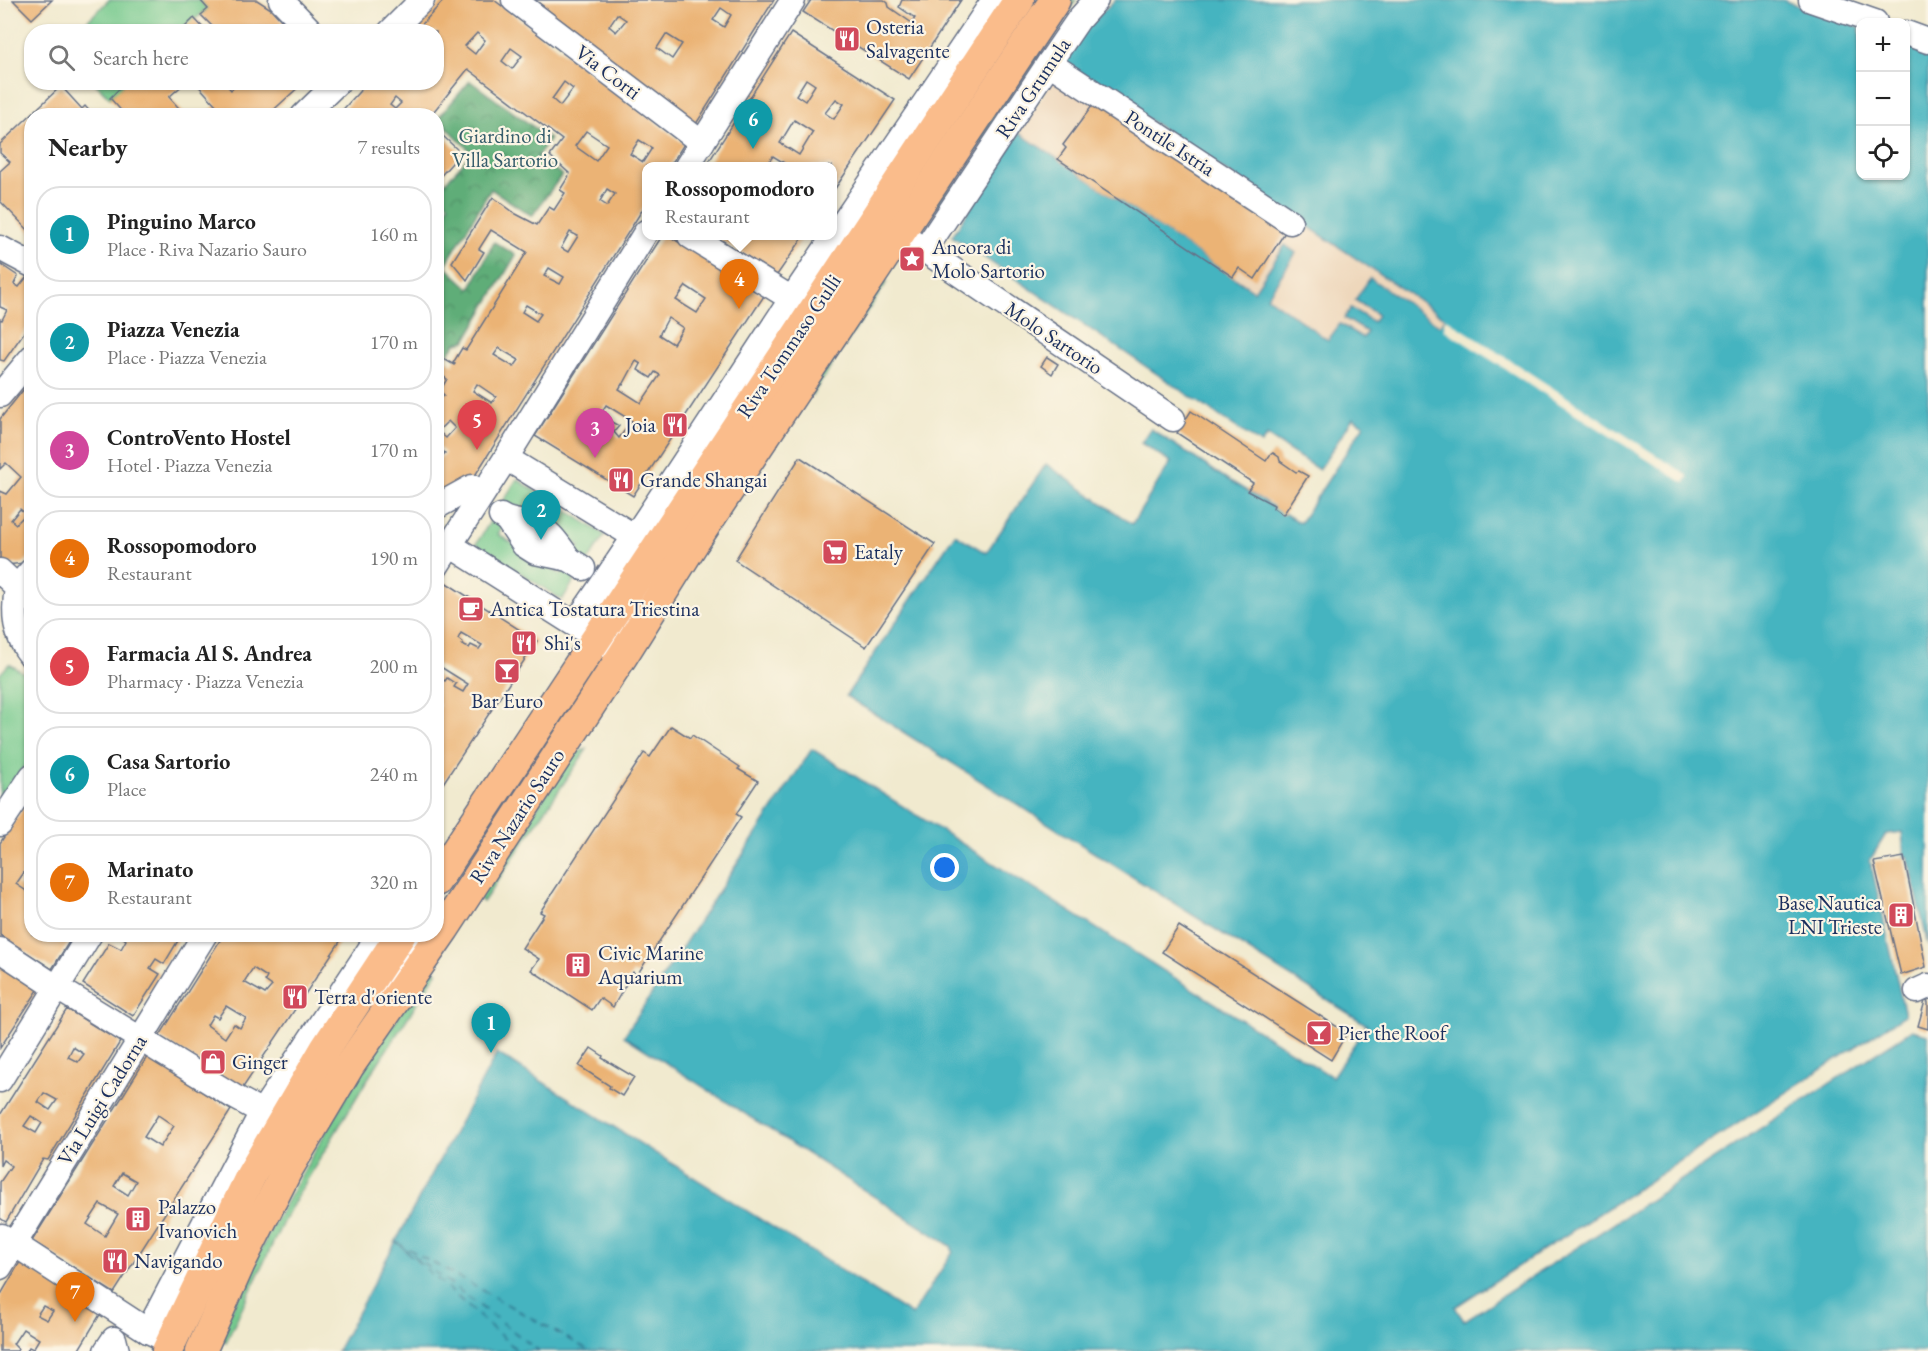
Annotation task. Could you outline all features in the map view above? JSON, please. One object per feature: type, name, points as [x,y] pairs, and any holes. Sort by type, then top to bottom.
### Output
[{"type":"main road","points":[[945,118],[1019,0]]},
{"type":"main road","name":"Riva Grumula","points":[[945,118],[1055,0]]},
{"type":"main road","name":"Riva Tommaso Gulli","points":[[623,655],[694,542],[898,233],[945,118]]},
{"type":"main road","name":"Riva Tommaso Gulli","points":[[645,543],[945,118]]},
{"type":"main road","name":"Riva Nazario Sauro","points":[[444,868],[586,632],[645,543]]},
{"type":"main road","name":"Riva Nazario Sauro","points":[[444,929],[623,655]]},
{"type":"main road","points":[[162,1341],[263,1155],[325,1049],[396,942]]},
{"type":"main road","name":"Riva Nazario Sauro","points":[[201,1351],[240,1263],[287,1170],[349,1066],[435,942]]},
{"type":"street","points":[[281,0],[304,24]]},
{"type":"street","points":[[398,24],[422,0]]},
{"type":"street","name":"Via Corti","points":[[514,0],[702,143]]},
{"type":"street","points":[[690,162],[794,0]]},
{"type":"street","points":[[945,118],[994,0]]},
{"type":"street","name":"Riva Grumula","points":[[930,254],[992,148],[1079,20],[1096,0]]},
{"type":"street","points":[[1811,0],[1863,18]]},
{"type":"street","points":[[1910,35],[1928,41]]},
{"type":"street","name":"Pontile Istria","points":[[1049,63],[1290,222]]},
{"type":"street","points":[[311,108],[330,90]]},
{"type":"street","name":"Riva Tommaso Gulli","points":[[645,543],[792,299],[945,118]]},
{"type":"street","points":[[898,233],[930,254]]},
{"type":"street","points":[[444,554],[642,238]]},
{"type":"street","points":[[696,240],[792,299]]},
{"type":"street","points":[[0,248],[24,261]]},
{"type":"street","name":"Molo Sartorio","points":[[930,254],[1173,419]]},
{"type":"street","points":[[0,394],[24,366]]},
{"type":"street","points":[[450,545],[623,655],[645,543],[506,458]]},
{"type":"street","points":[[444,504],[468,492]]},
{"type":"street","points":[[502,517],[524,545],[535,552],[576,564]]},
{"type":"street","points":[[16,576],[15,624],[24,645]]},
{"type":"street","points":[[0,824],[24,788]]},
{"type":"street","points":[[0,1080],[85,942]]},
{"type":"street","name":"Via Luigi Cadorna","points":[[0,1267],[7,1239],[140,1038],[200,942]]},
{"type":"street","points":[[162,1341],[262,1112],[375,942]]},
{"type":"street","name":"Riva Nazario Sauro","points":[[349,1066],[351,1046],[356,1033],[416,942]]},
{"type":"street","points":[[0,950],[56,987],[262,1112]]},
{"type":"street","points":[[7,1239],[162,1341],[201,1351]]},
{"type":"shaded area","points":[[1064,63],[1445,318],[1441,326],[1355,300],[1378,315],[1373,322],[1344,318],[1367,332],[1363,339],[1328,340],[1266,297],[1296,253],[1286,246],[1254,292],[1019,133]]},
{"type":"green space","points":[[109,0],[200,0],[208,9],[189,24],[84,24]]},
{"type":"green space","points":[[1067,0],[1076,0],[918,234],[911,229]]},
{"type":"green space","name":"Giardino di Villa Sartorio","points":[[470,81],[550,139],[537,157],[562,175],[532,216],[491,189],[445,266],[470,289],[494,242],[516,255],[465,341],[456,343],[448,354],[444,352],[444,210],[449,205],[444,200],[444,183],[472,153],[444,124],[444,111]]},
{"type":"green space","points":[[102,90],[119,90],[110,98]]},
{"type":"green space","points":[[882,279],[887,282],[812,395],[808,392]]},
{"type":"green space","points":[[517,479],[605,535],[586,564],[574,557],[580,546],[516,506],[509,515],[499,508]]},
{"type":"green space","points":[[493,517],[504,524],[498,534],[561,575],[569,565],[580,572],[562,600],[476,544]]},
{"type":"green space","points":[[9,664],[24,673],[24,767],[0,805],[0,674]]},
{"type":"green space","points":[[587,749],[483,902],[477,896],[574,753]]},
{"type":"green space","points":[[431,967],[437,972],[436,974],[365,1083],[298,1195],[226,1342],[218,1338],[272,1227],[345,1098]]},
{"type":"water","points":[[1115,0],[1782,0],[1856,26],[1856,180],[1910,180],[1910,44],[1928,51],[1928,945],[1908,856],[1904,857],[1902,832],[1886,834],[1870,860],[1905,1015],[1455,1307],[1464,1321],[1912,1030],[1928,1034],[1928,1351],[337,1351],[497,1053],[912,1315],[953,1252],[951,1246],[624,1036],[812,749],[1332,1077],[1367,1025],[846,696],[955,534],[986,553],[1046,464],[1132,524],[1171,462],[1141,443],[1151,429],[1222,476],[1300,523],[1364,425],[1353,418],[1319,470],[1267,436],[1261,444],[952,236],[1019,133],[1254,291],[1285,245],[1296,253],[1267,297],[1328,340],[1340,324],[1363,338],[1367,332],[1344,318],[1351,308],[1373,322],[1378,315],[1355,300],[1370,278],[1440,326],[1445,318],[1064,63],[1088,26]]},
{"type":"pier","points":[[1445,318],[1688,476],[1684,483],[1443,329],[1446,325],[1443,322]]},
{"type":"building","points":[[13,0],[52,0],[32,19]]},
{"type":"building","points":[[200,0],[257,0],[271,9],[285,24],[210,24],[201,15],[208,9]]},
{"type":"building","points":[[444,0],[494,0],[684,144],[673,162],[643,162],[642,162],[642,210],[469,485],[444,490],[444,436],[446,438],[455,428],[448,421],[444,425],[444,384],[447,379],[444,377],[444,359],[454,365],[462,348],[466,350],[527,252],[491,230],[479,249],[484,252],[467,280],[452,262],[493,197],[516,214],[537,225],[549,207],[554,210],[565,193],[560,190],[570,174],[550,156],[562,140],[468,69],[436,108],[396,108],[401,103],[395,98],[390,105],[394,108],[344,108],[361,90],[444,90],[444,24],[422,24]],"holes":[[[477,33],[485,40],[475,54],[465,46]],[[511,48],[522,56],[512,69],[502,61]],[[564,82],[573,89],[560,106],[552,99]],[[586,131],[607,145],[596,161],[575,146]],[[639,140],[652,148],[643,162],[630,154]],[[607,189],[615,194],[607,206],[600,201]],[[570,232],[578,236],[568,252],[561,248]],[[549,268],[564,277],[560,284],[544,276]],[[526,305],[541,314],[536,321],[522,312]],[[499,348],[519,360],[514,367],[494,355]],[[477,384],[496,397],[492,403],[473,391]]]},
{"type":"building","points":[[535,0],[774,0],[696,124]],"holes":[[[721,8],[731,15],[724,27],[713,20]],[[617,14],[626,20],[616,32],[609,26]],[[666,34],[682,44],[672,59],[657,48]]]},
{"type":"building","points":[[811,0],[884,0],[889,7],[912,23],[915,18],[899,7],[902,0],[961,0],[909,79],[803,12]]},
{"type":"building","points":[[194,18],[200,24],[188,24]]},
{"type":"building","points":[[791,33],[895,100],[837,186],[837,162],[783,162],[773,156],[769,162],[709,162]],"holes":[[[806,79],[815,85],[805,101],[796,95]],[[836,99],[844,104],[834,119],[825,113]],[[794,120],[813,132],[799,155],[780,143]]]},
{"type":"building","points":[[57,90],[65,90],[81,108],[38,108]]},
{"type":"building","points":[[118,90],[177,90],[169,97],[179,108],[119,108],[110,98]]},
{"type":"building","points":[[202,90],[295,90],[276,108],[213,108],[216,105]]},
{"type":"building","points":[[1098,98],[1289,226],[1255,279],[1239,268],[1233,277],[1058,159],[1066,148],[1063,145]]},
{"type":"building","points":[[24,121],[24,226],[0,201],[0,171],[10,162],[0,153],[0,144]]},
{"type":"building","points":[[444,137],[461,153],[444,172]]},
{"type":"building","points":[[659,240],[675,240],[764,296],[633,496],[535,436]],"holes":[[[686,286],[706,299],[697,313],[676,300]],[[668,318],[683,328],[673,344],[659,335]],[[636,361],[641,364],[638,370],[651,378],[655,372],[660,375],[641,403],[619,389]],[[606,405],[632,421],[619,438],[614,432],[619,426],[606,419],[600,428],[594,424]]]},
{"type":"building","points":[[721,240],[801,240],[777,275]]},
{"type":"building","points":[[0,264],[18,276],[14,284],[19,287],[24,281],[24,332],[4,361],[0,360],[0,319],[2,320],[7,310],[0,307]]},
{"type":"building","points":[[1047,357],[1058,364],[1052,374],[1041,366]]},
{"type":"building","points":[[24,389],[24,512],[20,509],[11,520],[16,524],[24,516],[24,563],[6,565],[0,559],[0,491],[7,494],[21,477],[6,463],[0,469],[0,419]]},
{"type":"building","points":[[1191,411],[1266,461],[1273,453],[1296,472],[1299,471],[1308,476],[1283,515],[1273,508],[1274,505],[1247,491],[1253,483],[1177,433]]},
{"type":"building","name":"Eataly","points":[[800,457],[935,544],[866,647],[735,560]]},
{"type":"building","points":[[445,582],[537,641],[444,782],[444,680],[447,678],[456,684],[454,687],[463,692],[468,684],[444,669]],"holes":[[[461,633],[482,645],[479,649],[471,645],[469,648],[462,645],[463,643],[458,639]]]},
{"type":"building","points":[[671,726],[690,738],[692,735],[758,781],[736,814],[741,817],[637,975],[633,972],[613,1007],[600,998],[592,1010],[531,970],[539,959],[522,948],[544,914],[540,912],[644,753],[650,757]]},
{"type":"building","points":[[24,807],[24,872],[16,884],[24,889],[24,942],[69,942],[52,969],[0,935],[0,843]]},
{"type":"building","name":"Base Nautica LNI Trieste","points":[[1904,857],[1926,967],[1901,975],[1874,862]]},
{"type":"building","points":[[1179,926],[1347,1033],[1331,1060],[1162,952]]},
{"type":"building","points":[[125,942],[177,942],[164,964],[156,959],[150,968],[160,974],[133,1016],[83,984],[109,943],[121,949]]},
{"type":"building","points":[[219,942],[340,942],[242,1089],[159,1037]],"holes":[[[253,968],[267,977],[265,981],[272,986],[265,994],[244,982]],[[226,1006],[246,1018],[240,1028],[234,1024],[225,1038],[207,1025],[213,1015],[218,1018]]]},
{"type":"building","points":[[0,965],[38,990],[0,1048]]},
{"type":"building","points":[[1925,1001],[1928,1002],[1928,1029],[1918,1026]]},
{"type":"building","points":[[67,1009],[120,1042],[48,1160],[43,1159],[6,1222],[0,1218],[0,1182],[11,1166],[3,1160],[0,1166],[0,1115]],"holes":[[[73,1047],[84,1054],[78,1062],[68,1057]],[[44,1093],[57,1100],[50,1110],[38,1102]],[[31,1116],[42,1123],[36,1133],[24,1126]]]},
{"type":"building","points":[[591,1048],[603,1056],[602,1058],[634,1077],[622,1096],[579,1066]]},
{"type":"building","points":[[147,1057],[231,1110],[114,1293],[32,1241]],"holes":[[[158,1115],[174,1126],[160,1147],[144,1137]],[[122,1173],[136,1181],[128,1195],[114,1186]],[[100,1204],[118,1214],[105,1236],[87,1224]]]},
{"type":"building","points":[[20,1262],[101,1313],[78,1351],[27,1351],[29,1347],[33,1349],[39,1339],[23,1329],[13,1344],[18,1349],[17,1351],[0,1351],[0,1296]],"holes":[[[43,1306],[53,1311],[47,1320],[37,1315]]]},
{"type":"ferry route","points":[[396,1242],[590,1351]]},
{"type":"ferry route","points":[[401,1246],[539,1351]]},
{"type":"ferry route","points":[[405,1250],[518,1351]]},
{"type":"place","name":"Osteria Salvagente","points":[[847,39]]},
{"type":"place","name":"Casa Sartorio","points":[[753,149]]},
{"type":"place","name":"Ancora di Molo Sartorio","points":[[912,259]]},
{"type":"place","name":"Rossopomodoro","points":[[739,309]]},
{"type":"place","name":"Joia","points":[[675,425]]},
{"type":"place","name":"Farmacia Al S. Andrea","points":[[477,450]]},
{"type":"place","name":"ControVento Hostel","points":[[595,458]]},
{"type":"place","name":"Grande Shangai","points":[[621,480]]},
{"type":"place","name":"Piazza Venezia","points":[[541,540]]},
{"type":"place","name":"Eataly","points":[[835,552]]},
{"type":"place","name":"Antica Tostatura Triestina","points":[[471,609]]},
{"type":"place","name":"Shi's","points":[[524,643]]},
{"type":"place","name":"Bar Euro","points":[[507,671]]},
{"type":"place","name":"Base Nautica LNI Trieste","points":[[1901,915]]},
{"type":"place","name":"Civic Marine Aquarium","points":[[578,965]]},
{"type":"place","name":"Terra d'oriente","points":[[295,997]]},
{"type":"place","name":"Pier the Roof","points":[[1319,1033]]},
{"type":"place","name":"Pinguino Marco","points":[[491,1053]]},
{"type":"place","name":"Ginger","points":[[213,1062]]},
{"type":"place","name":"Palazzo Ivanovich","points":[[138,1219]]},
{"type":"place","name":"Navigando","points":[[115,1261]]},
{"type":"place","name":"Marinato","points":[[75,1322]]}]
